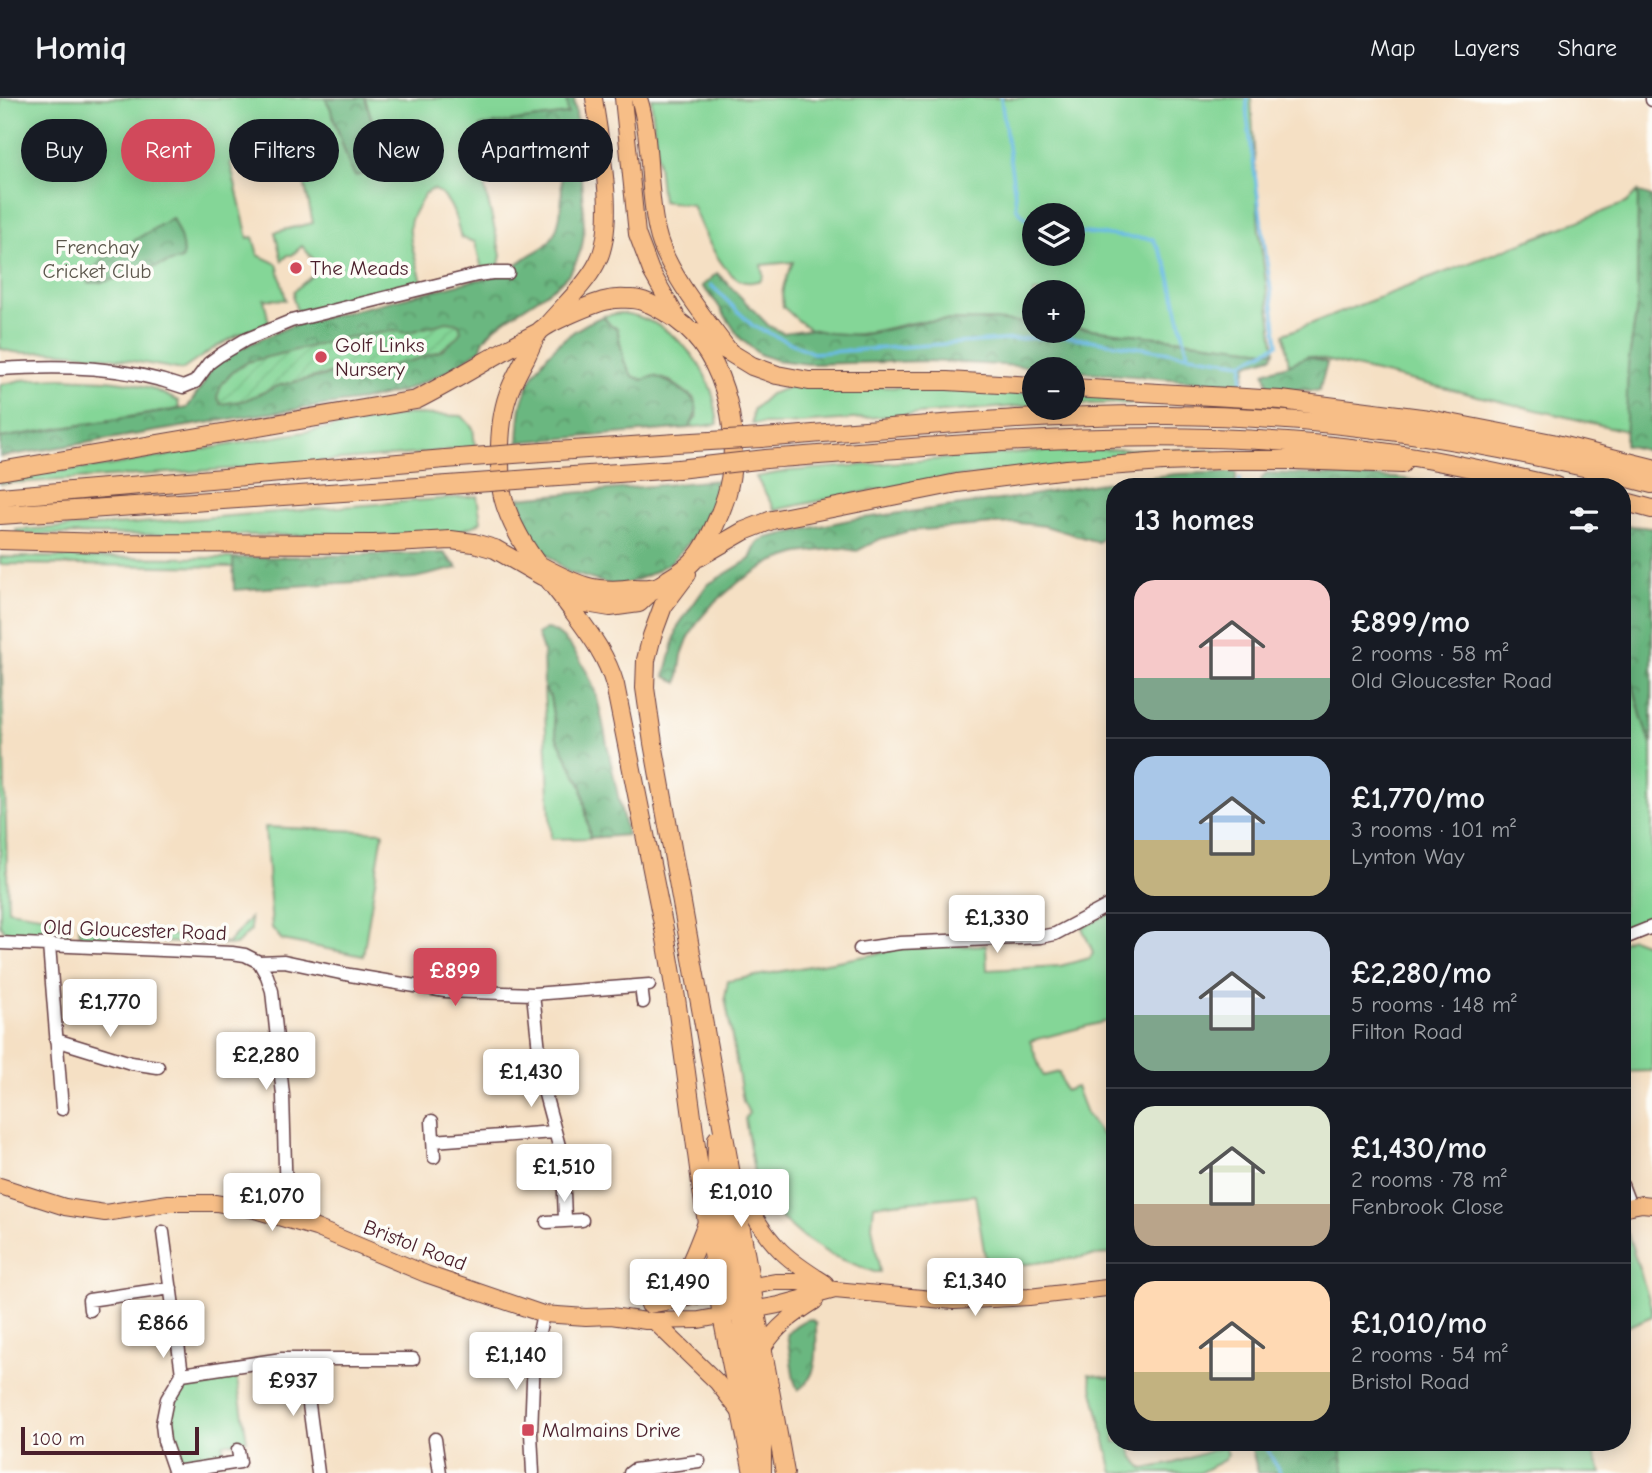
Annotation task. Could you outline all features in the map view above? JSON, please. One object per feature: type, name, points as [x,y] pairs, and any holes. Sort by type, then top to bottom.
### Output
[{"type":"highway","points":[[1,471],[416,400],[488,358],[584,308],[609,300],[634,299],[654,305],[752,366],[777,375],[809,381],[1022,385]]},
{"type":"highway","points":[[681,322],[702,344],[713,361],[723,387],[730,415],[733,449],[731,472],[721,512],[698,558],[663,606],[646,660],[645,688],[732,1176],[735,1290],[739,1313],[740,1412],[753,1473]]},
{"type":"highway","points":[[540,331],[508,396],[501,433],[501,486],[506,510],[518,535],[610,667],[676,998],[707,1220],[735,1290]]},
{"type":"highway","points":[[1085,389],[1281,400],[1429,419],[1552,443],[1652,468]]},
{"type":"highway","points":[[1147,393],[1333,415],[1405,433]]},
{"type":"highway","points":[[3,496],[557,451],[1051,418],[1167,415],[1297,421],[1405,433],[1510,451],[1626,478]]},
{"type":"highway","points":[[3,515],[1072,438],[1221,438],[1331,446],[1388,453],[1519,478]]},
{"type":"highway","points":[[4,540],[374,544],[451,540],[495,549],[569,595],[586,603],[610,607],[639,603],[655,588],[679,574],[698,558],[744,531],[772,520],[957,483],[1111,465],[1223,460],[1458,465]]},
{"type":"highway","points":[[1631,479],[1652,484]]},
{"type":"highway","points":[[1631,503],[1652,509]]},
{"type":"highway","points":[[539,565],[578,584],[596,589],[621,591],[655,588]]},
{"type":"highway","points":[[718,1100],[716,1179],[762,1446],[762,1473]]},
{"type":"highway","points":[[739,1313],[763,1348],[785,1473]]},
{"type":"main road","points":[[540,331],[587,278],[598,262],[606,238],[604,173],[594,98]]},
{"type":"main road","points":[[623,98],[637,234],[651,271],[681,322]]},
{"type":"main road","points":[[639,98],[650,163],[653,211],[660,244],[679,279],[731,352]]},
{"type":"main road","points":[[732,1176],[757,1220],[776,1246],[835,1290]]},
{"type":"main road","name":"Bristol Road","points":[[0,1186],[65,1207],[105,1213],[169,1203],[216,1203],[284,1217],[426,1274],[542,1314],[586,1317],[651,1313],[699,1320],[779,1305],[835,1290]]},
{"type":"main road","points":[[1631,1207],[1652,1205]]},
{"type":"main road","points":[[651,1313],[678,1282],[707,1220]]},
{"type":"main road","points":[[651,1313],[775,1282],[799,1282],[835,1290],[954,1301],[1029,1297],[1106,1288]]},
{"type":"main road","points":[[763,1348],[776,1331],[796,1314],[835,1290]]},
{"type":"main road","points":[[651,1313],[717,1382],[740,1412]]},
{"type":"street","points":[[0,369],[55,367],[105,370],[141,374],[183,387],[195,382],[209,363],[220,355],[245,340],[291,321],[466,277],[492,273],[508,274]]},
{"type":"street","points":[[860,948],[900,943],[1040,937],[1055,934],[1106,907]]},
{"type":"street","name":"Old Gloucester Road","points":[[0,943],[232,953],[245,955],[259,962],[284,961],[444,991],[533,994],[645,985],[643,1002]]},
{"type":"street","points":[[49,945],[62,1109]]},
{"type":"street","points":[[259,962],[272,991],[284,1095],[284,1217]]},
{"type":"street","points":[[533,994],[543,1087],[562,1166],[565,1220]]},
{"type":"street","points":[[56,1040],[151,1067],[146,1051]]},
{"type":"street","points":[[432,1121],[434,1157]]},
{"type":"street","points":[[433,1141],[554,1132]]},
{"type":"street","points":[[547,1222],[582,1220]]},
{"type":"street","points":[[163,1232],[182,1374],[167,1399],[162,1424],[164,1441],[175,1473],[240,1462],[238,1450]]},
{"type":"street","points":[[90,1310],[89,1300],[172,1287]]},
{"type":"street","points":[[533,1473],[531,1433],[534,1355],[542,1314]]},
{"type":"street","points":[[182,1374],[282,1359],[414,1359]]},
{"type":"street","points":[[303,1359],[318,1473]]},
{"type":"street","points":[[435,1439],[440,1473]]},
{"type":"street","points":[[630,1473],[634,1470],[699,1461]]},
{"type":"green space","name":"Frenchay Cricket Club","points":[[0,98],[325,98],[334,119],[229,119],[229,182],[235,182],[248,238],[253,237],[258,255],[277,264],[286,300],[264,299],[269,323],[238,335],[182,370],[90,355],[14,352],[0,348]]},
{"type":"green space","points":[[325,98],[365,98],[372,119],[353,119],[353,172],[339,134],[339,119],[334,119]]},
{"type":"green space","points":[[365,98],[566,98],[569,114],[532,119],[458,119],[458,182],[483,182],[501,255],[499,265],[482,269],[475,242],[461,238],[449,203],[433,189],[424,194],[412,216],[410,227],[411,242],[422,282],[297,312],[294,291],[321,268],[302,246],[282,261],[275,232],[313,223],[304,182],[339,182],[339,134],[350,167],[353,167],[353,182],[444,182],[444,119],[372,119]]},
{"type":"green space","points":[[566,98],[574,98],[577,119],[531,119],[568,114]]},
{"type":"green space","points":[[651,98],[1251,98],[1259,230],[1275,351],[1085,328],[1085,280],[1022,280],[1022,323],[938,320],[855,334],[827,334],[809,328],[783,307],[783,288],[793,262],[761,265],[761,280],[739,280],[717,257],[692,205],[662,201]]},
{"type":"green space","points":[[561,182],[581,182],[584,222],[582,243],[580,253],[566,277],[494,329],[481,349],[444,373],[403,391],[363,400],[0,457],[0,438],[187,408],[213,365],[224,356],[291,326],[490,278],[507,271],[547,244],[559,221]],"holes":[[[425,328],[352,370],[280,385],[245,400],[221,404],[227,378],[248,362],[395,331],[406,333]]]},
{"type":"green space","points":[[1638,192],[1637,307],[1628,366],[1626,431],[1308,356],[1289,365],[1284,334],[1626,203]]},
{"type":"green space","points":[[1638,192],[1652,197],[1652,452],[1625,445],[1628,366],[1637,307]]},
{"type":"green space","points":[[172,218],[182,243],[182,259],[104,282],[88,283],[90,273],[103,259]]},
{"type":"green space","points":[[717,273],[769,326],[783,333],[811,329],[861,335],[925,321],[995,320],[1022,323],[1022,343],[1085,343],[1085,328],[1275,351],[1272,357],[1247,364],[1243,385],[1085,372],[1085,357],[1022,357],[1022,366],[928,361],[808,364],[776,360],[759,354],[740,338],[702,286]]},
{"type":"green space","points":[[621,313],[653,323],[684,345],[699,365],[712,391],[718,424],[689,428],[697,416],[694,398],[670,381],[654,376],[643,380],[632,376],[624,361],[617,328],[611,326],[603,316]]},
{"type":"green space","points":[[603,316],[611,326],[617,328],[624,361],[632,376],[643,380],[654,376],[676,386],[693,399],[696,412],[689,428],[518,442],[522,403],[534,374],[563,339]]},
{"type":"green space","points":[[447,322],[459,324],[461,331],[456,338],[440,351],[414,360],[376,369],[341,371],[280,385],[245,400],[221,404],[217,397],[222,384],[248,362],[349,337],[395,331],[406,333]]},
{"type":"green space","points":[[1308,356],[1327,363],[1319,391],[1269,387],[1264,372]]},
{"type":"green space","points":[[21,380],[107,380],[151,388],[178,401],[179,409],[0,438],[0,385]]},
{"type":"green space","points":[[796,385],[968,389],[1022,392],[1022,406],[787,424],[752,424],[753,410],[770,394]]},
{"type":"green space","points":[[1085,396],[1155,401],[1085,404]]},
{"type":"green space","points":[[409,414],[462,416],[473,428],[475,447],[229,469],[0,484],[0,478],[107,466]]},
{"type":"green space","points":[[1042,451],[1215,451],[1215,454],[954,477],[775,510],[756,477],[789,471]]},
{"type":"green space","points":[[1236,472],[1236,478],[1144,478]]},
{"type":"green space","points":[[1266,473],[1396,478],[1262,478]]},
{"type":"green space","points":[[717,480],[710,509],[693,538],[671,562],[626,584],[611,585],[568,572],[541,549],[527,525],[519,498]]},
{"type":"green space","points":[[1106,483],[1106,534],[1098,542],[1045,526],[994,524],[909,531],[880,539],[857,551],[840,548],[799,553],[774,561],[740,581],[712,605],[698,621],[688,639],[682,655],[678,683],[665,676],[678,626],[707,585],[750,559],[757,543],[766,538],[849,520]]},
{"type":"green space","points":[[477,496],[481,521],[444,536],[17,534],[16,530],[130,524]]},
{"type":"green space","points":[[1631,526],[1652,528],[1652,745],[1631,677]]},
{"type":"green space","points":[[444,553],[458,568],[415,578],[234,590],[233,558]]},
{"type":"green space","points":[[0,557],[233,558],[233,567],[0,564]]},
{"type":"green space","points":[[0,590],[8,910],[72,920],[68,937],[32,935],[31,939],[11,938],[11,934],[5,932],[0,925]]},
{"type":"green space","points":[[546,629],[561,636],[568,643],[593,686],[627,835],[590,838],[582,787],[557,738],[550,697],[544,688],[543,651],[537,634]]},
{"type":"green space","points":[[1631,677],[1652,745],[1652,920],[1631,928]]},
{"type":"green space","points":[[544,688],[550,697],[557,738],[582,787],[590,838],[551,839]]},
{"type":"green space","points":[[265,827],[383,832],[363,956],[282,940],[272,928]]},
{"type":"green space","points":[[1106,915],[1106,1022],[1030,1041],[1043,1076],[1059,1072],[1065,1091],[1076,1087],[1086,1113],[1102,1135],[1106,1134],[1106,1254],[987,1269],[975,1195],[874,1205],[872,1226],[880,1272],[874,1272],[831,1255],[803,1237],[774,1212],[770,1212],[757,1190],[745,1119],[749,1113],[743,1101],[725,997],[728,981],[896,948],[986,945],[987,970],[1060,966],[1090,958],[1093,952],[1082,928]]},
{"type":"green space","points":[[250,918],[251,930],[236,945],[158,942],[158,933],[228,943]]},
{"type":"green space","points":[[79,921],[153,932],[150,941],[80,938]]},
{"type":"green space","points":[[1631,938],[1652,946],[1652,1071],[1631,1072]]},
{"type":"green space","points":[[1631,1244],[1652,1309],[1652,1316],[1631,1325]]},
{"type":"green space","points":[[811,1319],[816,1323],[816,1360],[811,1377],[798,1390],[787,1335],[798,1324]]},
{"type":"green space","points":[[236,1374],[247,1440],[223,1444],[224,1454],[219,1457],[181,1464],[172,1430],[172,1409],[184,1386],[191,1381]]},
{"type":"green space","points":[[1089,1374],[1106,1378],[1106,1444]]},
{"type":"green space","points":[[1108,1451],[1131,1451],[1144,1469],[1174,1463],[1210,1451],[1226,1451],[1228,1454],[1224,1460],[1199,1473],[1113,1473]]},
{"type":"green space","points":[[1252,1451],[1341,1451],[1344,1473],[1258,1473]]},
{"type":"green space","points":[[1341,1451],[1592,1451],[1602,1473],[1344,1473]]},
{"type":"waterway","points":[[1001,98],[1017,209],[1022,214]]},
{"type":"waterway","points":[[1242,383],[1243,363],[1278,344],[1247,116],[1247,98]]},
{"type":"waterway","points":[[1085,233],[1153,239],[1167,265],[1188,354]]},
{"type":"waterway","points":[[711,285],[753,326],[813,353],[1062,336],[1243,363]]},
{"type":"waterway","points":[[1269,1451],[1280,1473]]},
{"type":"place","name":"The Meads","points":[[296,268]]},
{"type":"place","name":"Golf Links Nursery","points":[[321,357]]},
{"type":"place","name":"Malmains Drive","points":[[528,1430]]}]
